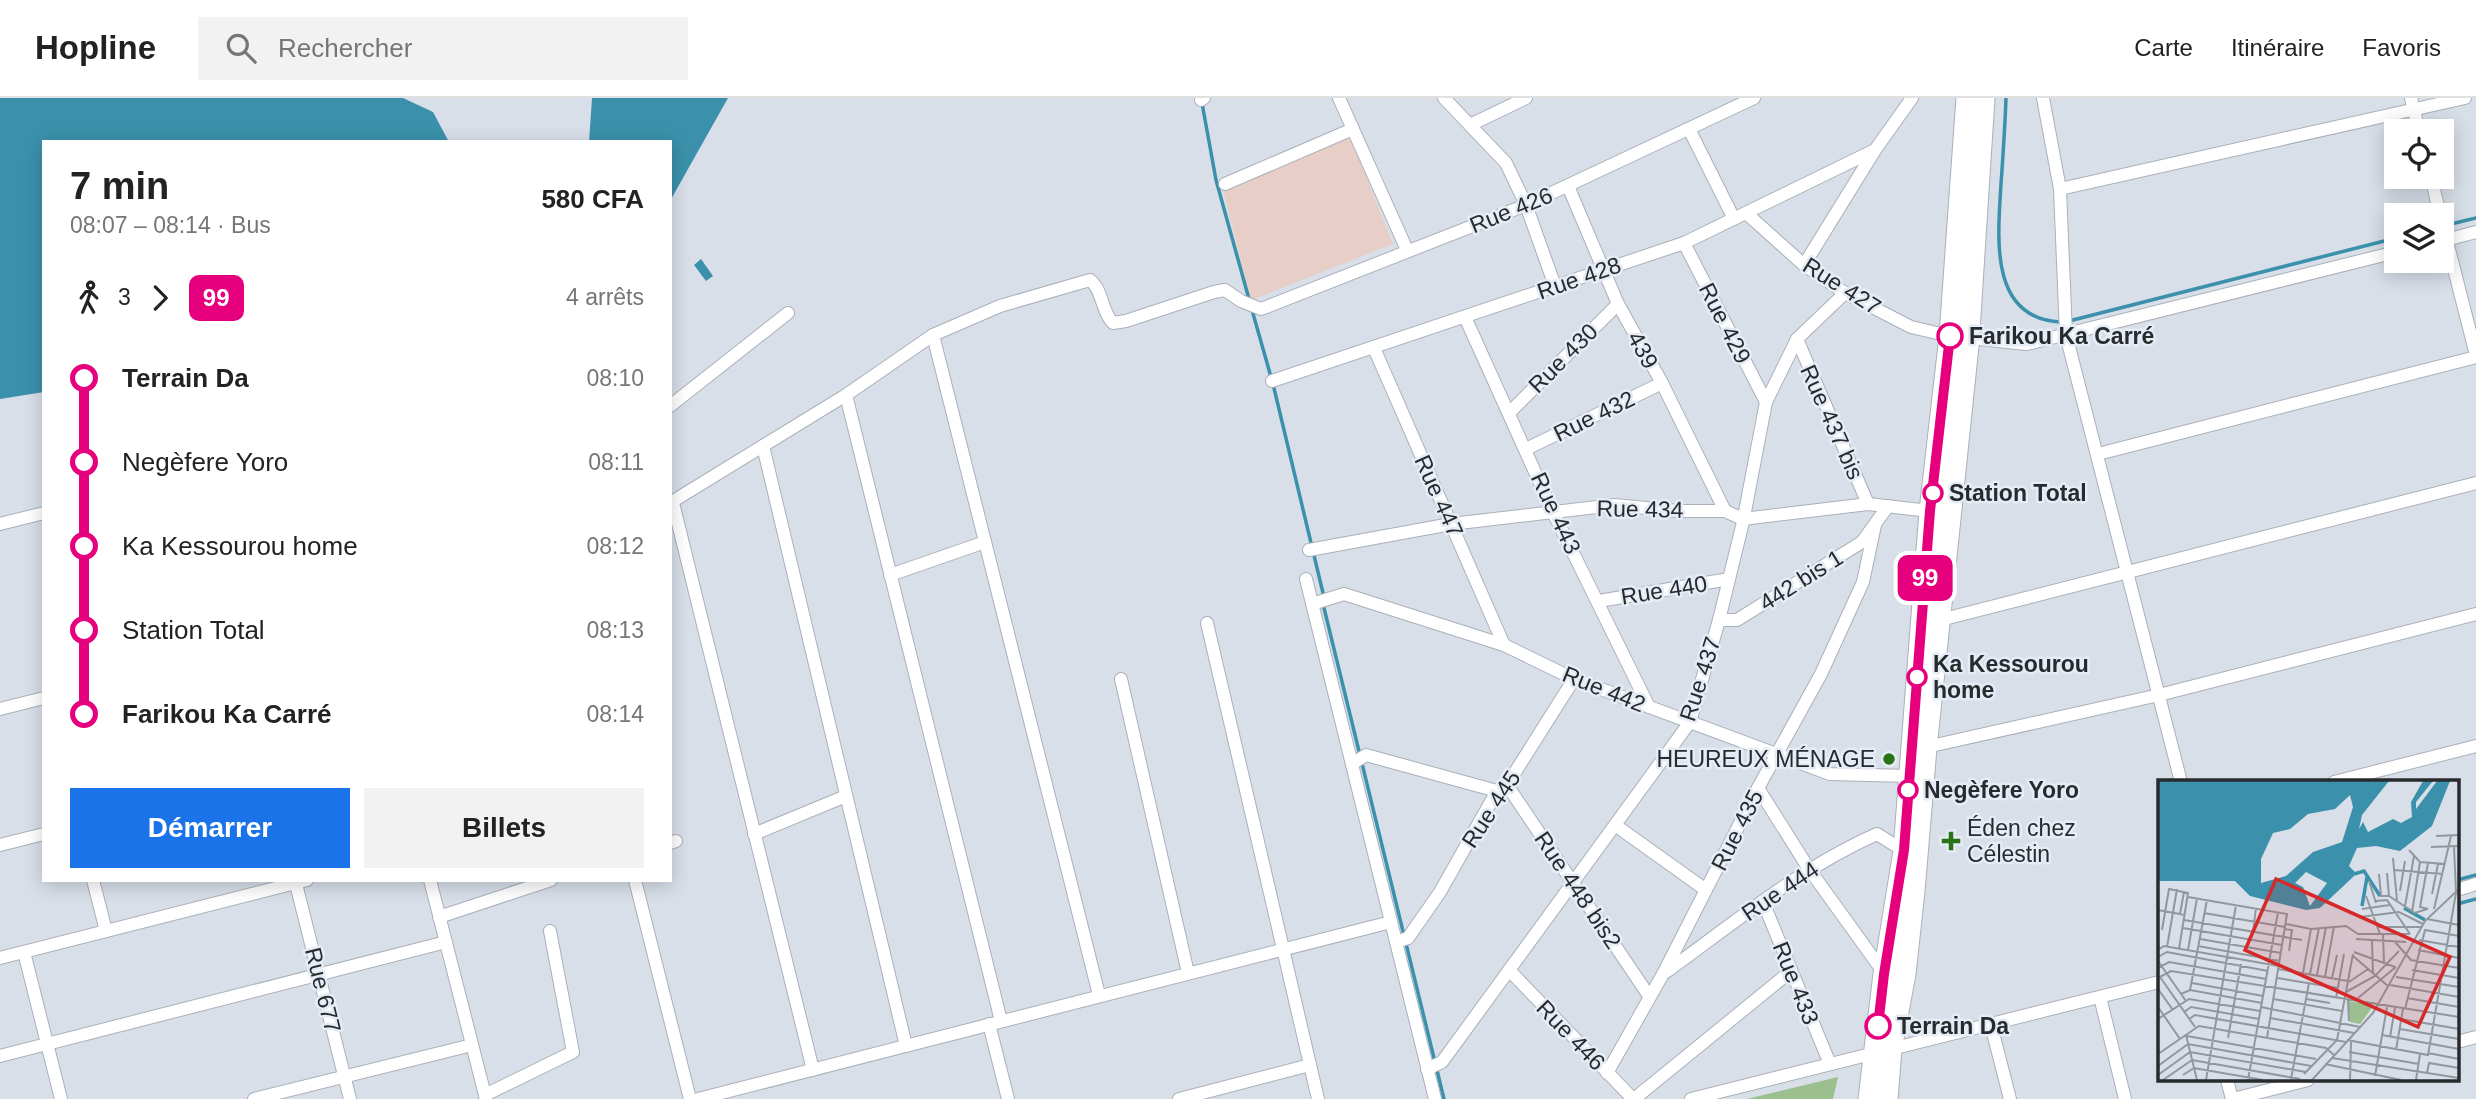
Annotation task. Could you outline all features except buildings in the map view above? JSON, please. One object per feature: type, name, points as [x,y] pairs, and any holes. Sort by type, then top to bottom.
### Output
[{"type":"main road","points":[[1887,1099],[1883,1051],[1884,974],[1904,850],[1909,776],[1918,748],[1940,620],[1959,336],[1967,98]]},
{"type":"main road","points":[[1869,1099],[1905,974],[1930,511],[1959,336],[1983,98]]},
{"type":"street","points":[[1339,98],[1407,250]]},
{"type":"street","points":[[1444,98],[1506,163],[1526,205],[1555,286]]},
{"type":"street","points":[[1470,125],[1526,98]]},
{"type":"street","name":"Rue 426","points":[[933,335],[1000,306],[1090,280],[1095,285],[1106,316],[1113,323],[1225,290],[1259,310],[1526,205],[1754,98]]},
{"type":"street","name":"Rue 428","points":[[1804,265],[1875,150],[1912,98]]},
{"type":"street","points":[[2043,98],[2060,189],[2066,335],[2180,780]]},
{"type":"street","points":[[2060,189],[2412,105],[2465,98]]},
{"type":"street","points":[[1225,184],[1353,129]]},
{"type":"street","name":"Rue 427","points":[[1689,129],[1740,216],[1845,293],[1911,327],[1959,336],[2027,344],[2384,255]]},
{"type":"street","name":"Rue 428","points":[[1272,381],[1684,243],[1875,150]]},
{"type":"street","name":"439","points":[[1568,186],[1618,304],[1662,383],[1725,511]]},
{"type":"street","points":[[2454,238],[2476,232]]},
{"type":"street","name":"Rue 429","points":[[1684,243],[1766,402]]},
{"type":"street","points":[[2098,454],[2476,356],[2453,273]]},
{"type":"street","name":"Rue 437","points":[[1434,1065],[1509,970],[1690,722],[1744,519],[1766,402],[1797,340],[1845,293]]},
{"type":"street","name":"Rue 430","points":[[1509,413],[1618,304]]},
{"type":"street","points":[[672,404],[788,313]]},
{"type":"street","name":"Rue 443","points":[[1465,317],[1553,512],[1649,707]]},
{"type":"street","points":[[813,1070],[672,503],[846,395],[933,335],[1099,995]]},
{"type":"street","name":"Rue 437 bis","points":[[1797,340],[1868,504]]},
{"type":"street","name":"Rue 447","points":[[1374,348],[1504,645]]},
{"type":"street","name":"Rue 432","points":[[1526,449],[1662,383]]},
{"type":"street","points":[[846,395],[995,1023],[1008,1099]]},
{"type":"street","points":[[763,446],[906,1045]]},
{"type":"street","points":[[1940,620],[2476,483]]},
{"type":"street","name":"Rue 434","points":[[1309,550],[1451,524],[1614,505],[1725,511],[1744,519],[1868,504],[1930,511]]},
{"type":"street","name":"Rue 435","points":[[1607,1073],[1821,674],[1863,582],[1875,525],[1888,506]]},
{"type":"street","points":[[0,524],[42,514]]},
{"type":"street","name":"442 bis 1","points":[[1719,621],[1737,620],[1748,614],[1862,542],[1875,525]]},
{"type":"street","points":[[890,575],[985,542]]},
{"type":"street","points":[[1306,579],[1391,922],[1402,940],[1434,1065],[1435,1099]]},
{"type":"street","name":"Rue 440","points":[[1599,601],[1729,579]]},
{"type":"street","name":"Rue 442","points":[[1312,604],[1345,594],[1504,645],[1574,679],[1830,774],[1909,776]]},
{"type":"street","points":[[1918,748],[2159,695],[2476,614]]},
{"type":"street","points":[[1207,623],[1318,1099]]},
{"type":"street","points":[[1121,679],[1188,973]]},
{"type":"street","name":"Rue 445","points":[[1402,940],[1440,892],[1502,788],[1574,679]]},
{"type":"street","points":[[0,709],[42,698]]},
{"type":"street","points":[[2341,780],[2476,746]]},
{"type":"street","points":[[1352,764],[1366,755],[1502,788]]},
{"type":"street","name":"Rue 448 bis2","points":[[1502,788],[1573,883],[1649,996]]},
{"type":"street","points":[[1758,788],[1809,869],[1884,974]]},
{"type":"street","points":[[754,834],[846,796]]},
{"type":"street","points":[[1615,825],[1706,890]]},
{"type":"street","points":[[0,845],[42,834]]},
{"type":"street","name":"Rue 444","points":[[1662,974],[1809,869],[1877,834],[1904,850]]},
{"type":"street","points":[[94,882],[106,931]]},
{"type":"street","points":[[0,958],[295,882]]},
{"type":"street","name":"Rue 677","points":[[299,882],[350,1099]]},
{"type":"street","points":[[430,882],[486,1097],[573,1052],[550,931]]},
{"type":"street","points":[[636,882],[690,1099]]},
{"type":"street","points":[[439,917],[528,884]]},
{"type":"street","points":[[2458,890],[2476,884]]},
{"type":"street","name":"Rue 433","points":[[1763,902],[1830,1064]]},
{"type":"street","points":[[698,1099],[1391,922]]},
{"type":"street","points":[[0,1056],[446,942]]},
{"type":"street","points":[[24,952],[61,1099]]},
{"type":"street","name":"Rue 446","points":[[1509,970],[1633,1099]]},
{"type":"street","points":[[1633,1099],[1791,971]]},
{"type":"street","points":[[1692,1099],[2158,982]]},
{"type":"street","points":[[2100,997],[2124,1099]]},
{"type":"street","points":[[1991,1025],[2010,1099]]},
{"type":"street","points":[[2458,1042],[2476,1037]]},
{"type":"street","points":[[254,1099],[472,1045]]},
{"type":"street","points":[[1179,1099],[1310,1065]]},
{"type":"street","points":[[2228,1082],[2232,1099],[2300,1082]]},
{"type":"shaded area","points":[[1350,136],[1393,244],[1251,300],[1223,190]]},
{"type":"green space","points":[[1838,1077],[1833,1099],[1747,1099]]},
{"type":"water","points":[[0,98],[403,98],[433,112],[448,140],[42,140],[42,392],[0,399]]},
{"type":"water","points":[[592,98],[728,98],[672,197],[672,140],[589,140]]},
{"type":"water","points":[[701,259],[713,276],[706,281],[694,265]]},
{"type":"waterway","points":[[2006,98],[1999,227],[2002,271],[2009,291],[2020,306],[2037,317],[2061,322]]},
{"type":"waterway","points":[[1202,103],[1216,180],[1249,299]]},
{"type":"waterway","points":[[2454,223],[2476,218]]},
{"type":"waterway","points":[[2069,321],[2384,241]]},
{"type":"waterway","points":[[1252,310],[1271,377]]},
{"type":"waterway","points":[[1273,384],[1323,593]]},
{"type":"waterway","points":[[1324,608],[1444,1099]]},
{"type":"waterway","points":[[2458,880],[2476,875]]},
{"type":"waterway","points":[[2458,904],[2476,899]]},
{"type":"bus line","name":"99","points":[[1878,1026],[1904,850],[1930,511],[1950,336]]},
{"type":"place","name":"Farikou Ka Carré","points":[[1950,336]]},
{"type":"place","name":"Station Total","points":[[1933,493]]},
{"type":"place","name":"Ka Kessourou home","points":[[1917,677]]},
{"type":"place","name":"HEUREUX MÉNAGE","points":[[1889,759]]},
{"type":"place","name":"Negèfere Yoro","points":[[1908,790]]},
{"type":"place","name":"Éden chez Célestin","points":[[1951,841]]},
{"type":"place","name":"Terrain Da","points":[[1878,1026]]}]
